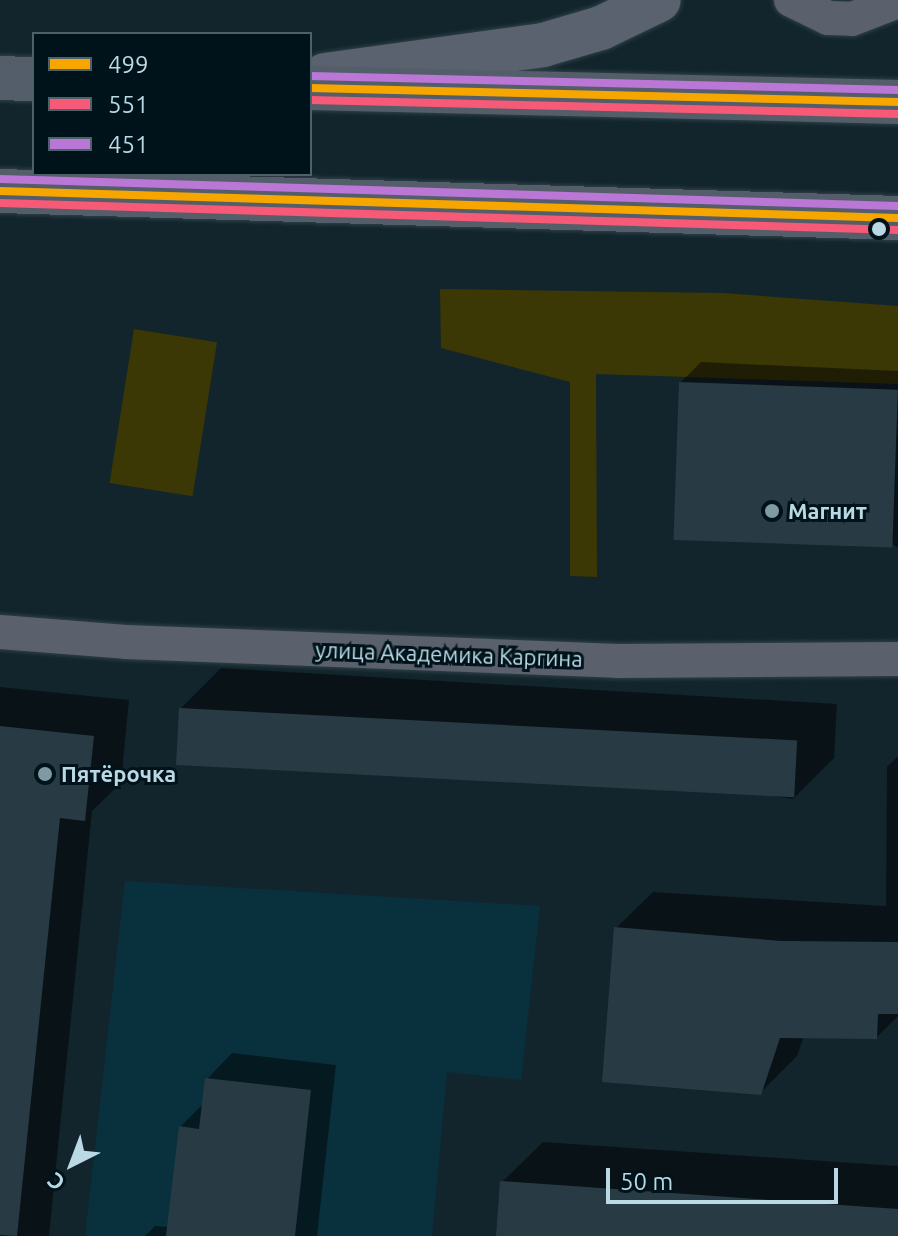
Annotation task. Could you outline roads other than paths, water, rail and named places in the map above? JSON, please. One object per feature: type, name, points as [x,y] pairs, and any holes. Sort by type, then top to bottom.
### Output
[{"type":"highway","points":[[0,78],[32,79]]},
{"type":"highway","points":[[312,88],[898,102]]},
{"type":"highway","points":[[0,191],[898,218]]},
{"type":"main road","points":[[312,77],[543,45],[601,28],[659,0]]},
{"type":"street","points":[[791,0],[828,18],[852,19],[898,1]]},
{"type":"street","name":"улица Академика Каргина","points":[[0,632],[126,642],[618,661],[898,659]]},
{"type":"place","name":"Магнит","points":[[772,511]]},
{"type":"place","name":"Пятёрочка","points":[[45,774]]}]
